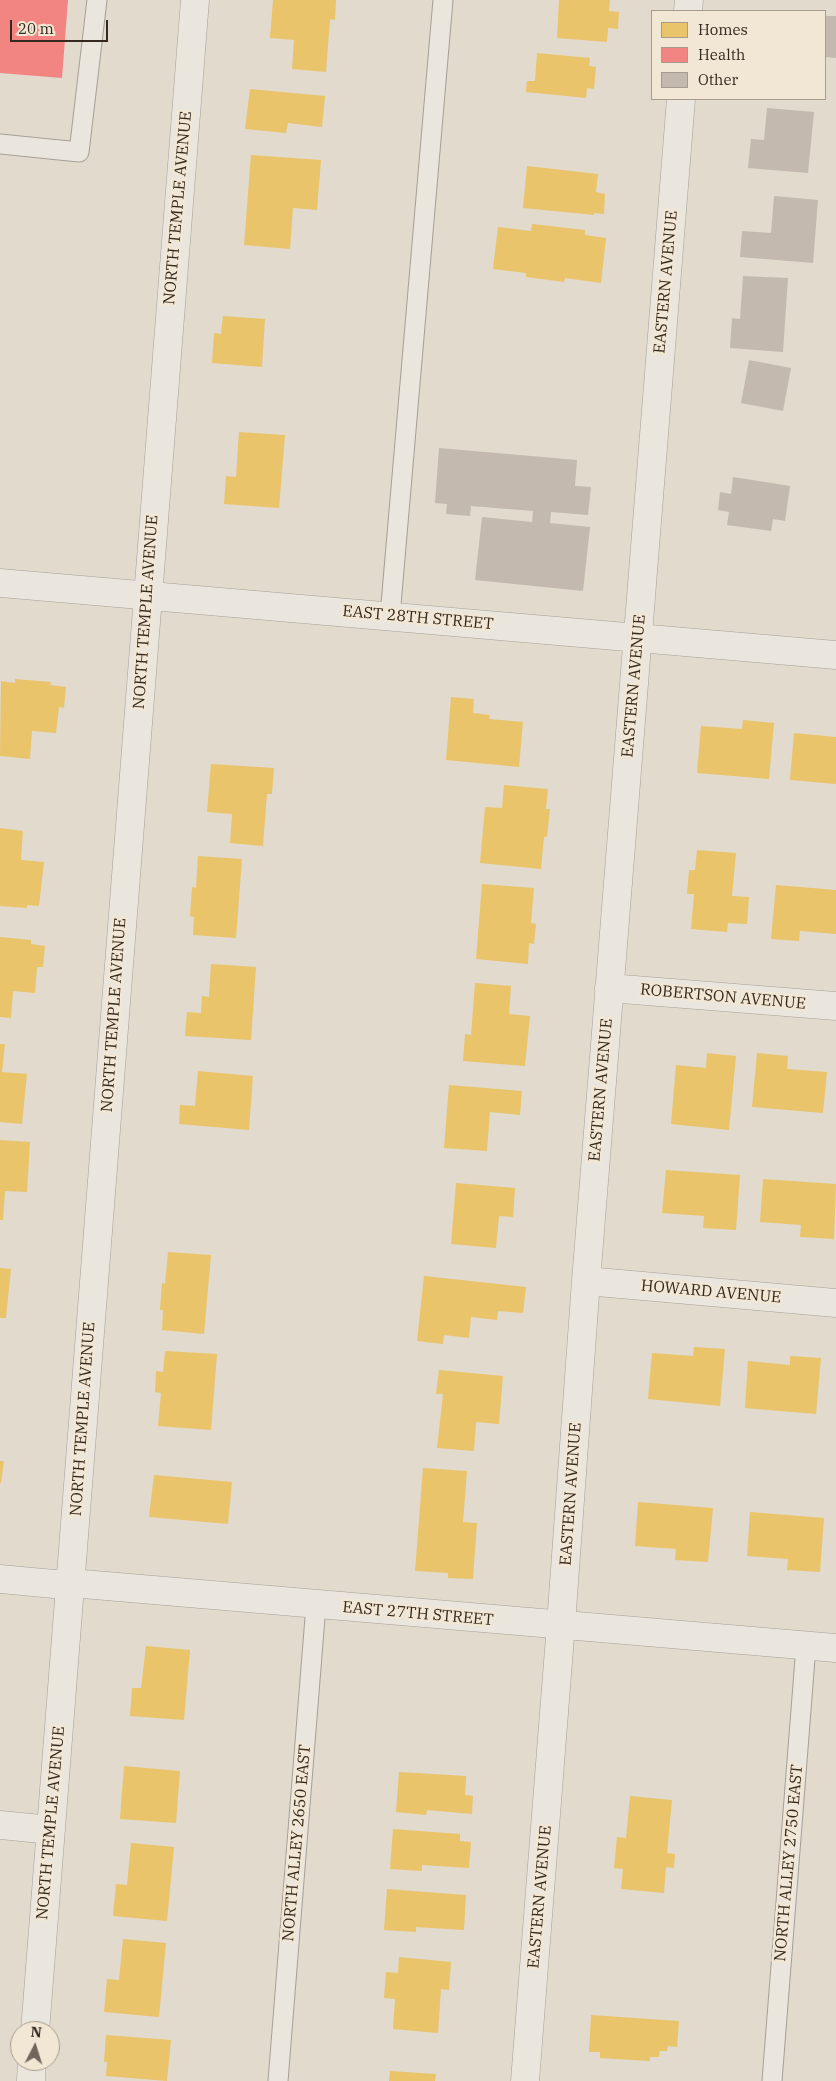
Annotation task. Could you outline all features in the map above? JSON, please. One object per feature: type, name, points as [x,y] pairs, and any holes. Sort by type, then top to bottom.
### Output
[{"type":"street","name":"NORTH TEMPLE AVENUE","points":[[36,2021],[195,0]]},
{"type":"street","name":"EASTERN AVENUE","points":[[525,2081],[562,1624],[586,1280],[681,100]]},
{"type":"street","name":"EAST 28TH STREET","points":[[0,583],[836,655]]},
{"type":"street","name":"ROBERTSON AVENUE","points":[[609,988],[836,1006]]},
{"type":"street","name":"HOWARD AVENUE","points":[[586,1280],[836,1303]]},
{"type":"street","name":"EAST 27TH STREET","points":[[0,1579],[836,1648]]},
{"type":"street","points":[[0,1825],[51,1830]]},
{"type":"lane","points":[[0,144],[79,152],[97,0]]},
{"type":"lane","points":[[390,616],[443,0]]},
{"type":"lane","name":"NORTH ALLEY 2650 EAST","points":[[278,2081],[316,1605]]},
{"type":"lane","name":"NORTH ALLEY 2750 EAST","points":[[772,2081],[806,1646]]},
{"type":"building: Homes","points":[[273,0],[336,0],[335,20],[330,19],[326,72],[292,69],[294,40],[270,38]]},
{"type":"building: Homes","points":[[559,0],[610,0],[609,11],[619,12],[618,29],[608,28],[607,42],[557,38]]},
{"type":"building: Homes","points":[[537,53],[590,58],[589,66],[596,67],[594,89],[587,88],[586,98],[526,92],[527,81],[535,81]]},
{"type":"building: Homes","points":[[250,89],[325,96],[322,127],[288,123],[286,133],[245,129]]},
{"type":"building: Homes","points":[[251,155],[321,160],[317,210],[293,208],[290,249],[244,245]]},
{"type":"building: Homes","points":[[527,166],[598,174],[596,192],[605,194],[604,214],[594,213],[594,215],[523,208]]},
{"type":"building: Homes","points":[[532,224],[585,230],[585,235],[606,238],[601,283],[565,278],[564,282],[526,277],[526,273],[493,269],[498,227],[531,231]]},
{"type":"building: Homes","points":[[223,316],[265,319],[262,367],[212,363],[214,333],[221,334]]},
{"type":"building: Homes","points":[[239,432],[285,435],[279,508],[224,504],[226,476],[236,477]]},
{"type":"building: Homes","points":[[15,679],[51,682],[50,685],[66,687],[64,708],[59,707],[56,733],[32,731],[30,759],[0,756],[1,681],[15,683]]},
{"type":"building: Homes","points":[[451,697],[474,699],[473,713],[490,715],[489,719],[523,722],[519,767],[446,760]]},
{"type":"building: Homes","points":[[743,720],[774,723],[769,779],[697,773],[701,726],[742,729]]},
{"type":"building: Homes","points":[[794,733],[836,737],[836,784],[790,780]]},
{"type":"building: Homes","points":[[211,764],[274,768],[272,794],[267,794],[263,846],[230,843],[232,814],[207,812]]},
{"type":"building: Homes","points":[[504,785],[548,789],[546,809],[550,809],[547,837],[544,837],[541,869],[480,863],[485,807],[502,808]]},
{"type":"building: Homes","points":[[0,828],[23,831],[21,860],[44,862],[39,906],[27,905],[27,908],[0,906]]},
{"type":"building: Homes","points":[[697,850],[736,853],[732,896],[749,897],[747,924],[728,923],[727,932],[691,929],[694,894],[687,894],[689,870],[695,870]]},
{"type":"building: Homes","points":[[198,856],[242,859],[236,938],[193,935],[194,917],[190,916],[192,887],[196,888]]},
{"type":"building: Homes","points":[[482,884],[534,888],[531,923],[536,924],[534,944],[529,943],[528,964],[476,959]]},
{"type":"building: Homes","points":[[776,885],[836,890],[836,934],[800,931],[799,941],[771,939]]},
{"type":"building: Homes","points":[[0,937],[31,940],[31,944],[45,946],[43,967],[37,967],[35,993],[13,991],[11,1018],[0,1017]]},
{"type":"building: Homes","points":[[211,964],[256,967],[251,1040],[185,1036],[187,1012],[201,1013],[202,996],[209,997]]},
{"type":"building: Homes","points":[[475,983],[511,986],[509,1014],[530,1016],[525,1066],[463,1061],[465,1034],[471,1035]]},
{"type":"building: Homes","points":[[0,1044],[5,1044],[2,1072],[27,1074],[22,1124],[0,1122]]},
{"type":"building: Homes","points":[[707,1053],[736,1056],[729,1130],[671,1124],[676,1065],[706,1068]]},
{"type":"building: Homes","points":[[757,1053],[788,1056],[787,1069],[827,1072],[823,1113],[752,1107]]},
{"type":"building: Homes","points":[[198,1071],[253,1076],[249,1130],[179,1124],[180,1105],[195,1106]]},
{"type":"building: Homes","points":[[449,1085],[522,1091],[520,1115],[490,1112],[487,1151],[444,1148]]},
{"type":"building: Homes","points":[[0,1140],[30,1142],[27,1192],[5,1191],[3,1220],[0,1220]]},
{"type":"building: Homes","points":[[666,1170],[740,1175],[736,1230],[703,1228],[704,1216],[662,1213]]},
{"type":"building: Homes","points":[[763,1179],[836,1184],[834,1239],[800,1237],[801,1225],[760,1222]]},
{"type":"building: Homes","points":[[456,1183],[515,1188],[513,1217],[499,1216],[496,1248],[451,1244]]},
{"type":"building: Homes","points":[[168,1252],[211,1255],[204,1334],[162,1330],[163,1310],[160,1310],[162,1283],[165,1284]]},
{"type":"building: Homes","points":[[0,1268],[11,1269],[6,1318],[0,1318]]},
{"type":"building: Homes","points":[[424,1276],[526,1287],[523,1313],[498,1311],[497,1320],[471,1317],[469,1338],[444,1335],[443,1344],[417,1341]]},
{"type":"building: Homes","points":[[694,1347],[725,1349],[720,1406],[648,1399],[652,1353],[693,1356]]},
{"type":"building: Homes","points":[[165,1351],[217,1354],[211,1430],[158,1426],[161,1393],[155,1392],[156,1371],[163,1372]]},
{"type":"building: Homes","points":[[790,1356],[821,1358],[816,1414],[745,1408],[748,1361],[790,1365]]},
{"type":"building: Homes","points":[[439,1370],[503,1376],[499,1424],[476,1422],[474,1451],[437,1448],[443,1394],[436,1394]]},
{"type":"building: Homes","points":[[0,1461],[4,1461],[1,1483],[0,1483]]},
{"type":"building: Homes","points":[[423,1468],[467,1471],[463,1522],[477,1523],[473,1579],[448,1578],[448,1573],[415,1571]]},
{"type":"building: Homes","points":[[154,1475],[232,1482],[228,1524],[149,1517]]},
{"type":"building: Homes","points":[[638,1502],[713,1508],[708,1562],[675,1560],[676,1549],[635,1546]]},
{"type":"building: Homes","points":[[750,1512],[824,1518],[820,1572],[787,1570],[788,1559],[747,1556]]},
{"type":"building: Homes","points":[[146,1646],[190,1650],[184,1720],[130,1716],[132,1688],[141,1688]]},
{"type":"building: Homes","points":[[124,1766],[180,1771],[176,1823],[120,1819]]},
{"type":"building: Homes","points":[[399,1772],[466,1776],[465,1795],[473,1796],[472,1814],[427,1810],[426,1815],[396,1812]]},
{"type":"building: Homes","points":[[630,1796],[672,1800],[667,1853],[675,1854],[674,1868],[666,1867],[664,1893],[621,1889],[623,1869],[614,1868],[617,1837],[626,1838]]},
{"type":"building: Homes","points":[[393,1829],[460,1834],[460,1841],[471,1842],[469,1868],[422,1865],[422,1871],[390,1869]]},
{"type":"building: Homes","points":[[131,1843],[174,1847],[167,1921],[113,1916],[116,1884],[127,1885]]},
{"type":"building: Homes","points":[[387,1889],[466,1895],[464,1930],[416,1927],[416,1932],[384,1930]]},
{"type":"building: Homes","points":[[123,1939],[166,1943],[159,2017],[104,2012],[107,1979],[119,1980]]},
{"type":"building: Homes","points":[[399,1957],[451,1962],[449,1990],[441,1989],[438,2033],[393,2029],[395,1999],[384,1998],[386,1972],[398,1973]]},
{"type":"building: Homes","points":[[591,2015],[679,2021],[677,2047],[668,2046],[667,2051],[660,2051],[659,2057],[650,2057],[650,2061],[600,2058],[600,2052],[589,2052]]},
{"type":"building: Homes","points":[[106,2035],[171,2040],[167,2081],[106,2076],[107,2062],[104,2062]]},
{"type":"building: Homes","points":[[390,2071],[436,2074],[435,2081],[389,2081]]},
{"type":"building: Health","points":[[0,0],[68,0],[62,78],[0,73]]},
{"type":"building: Other","points":[[826,16],[836,16],[836,58],[826,57]]},
{"type":"building: Other","points":[[767,108],[814,112],[808,173],[748,168],[751,139],[764,140]]},
{"type":"building: Other","points":[[774,196],[818,200],[813,263],[740,257],[742,231],[771,233]]},
{"type":"building: Other","points":[[743,276],[788,278],[783,352],[730,348],[732,318],[740,319]]},
{"type":"building: Other","points":[[749,360],[791,368],[783,411],[741,403]]},
{"type":"building: Other","points":[[439,448],[577,460],[575,486],[591,487],[588,515],[551,512],[550,523],[590,527],[583,591],[475,580],[482,517],[532,522],[533,511],[471,506],[470,516],[446,514],[447,504],[435,503]]},
{"type":"building: Other","points":[[733,477],[790,486],[785,521],[773,519],[771,531],[727,525],[729,512],[718,510],[720,492],[731,494]]}]
